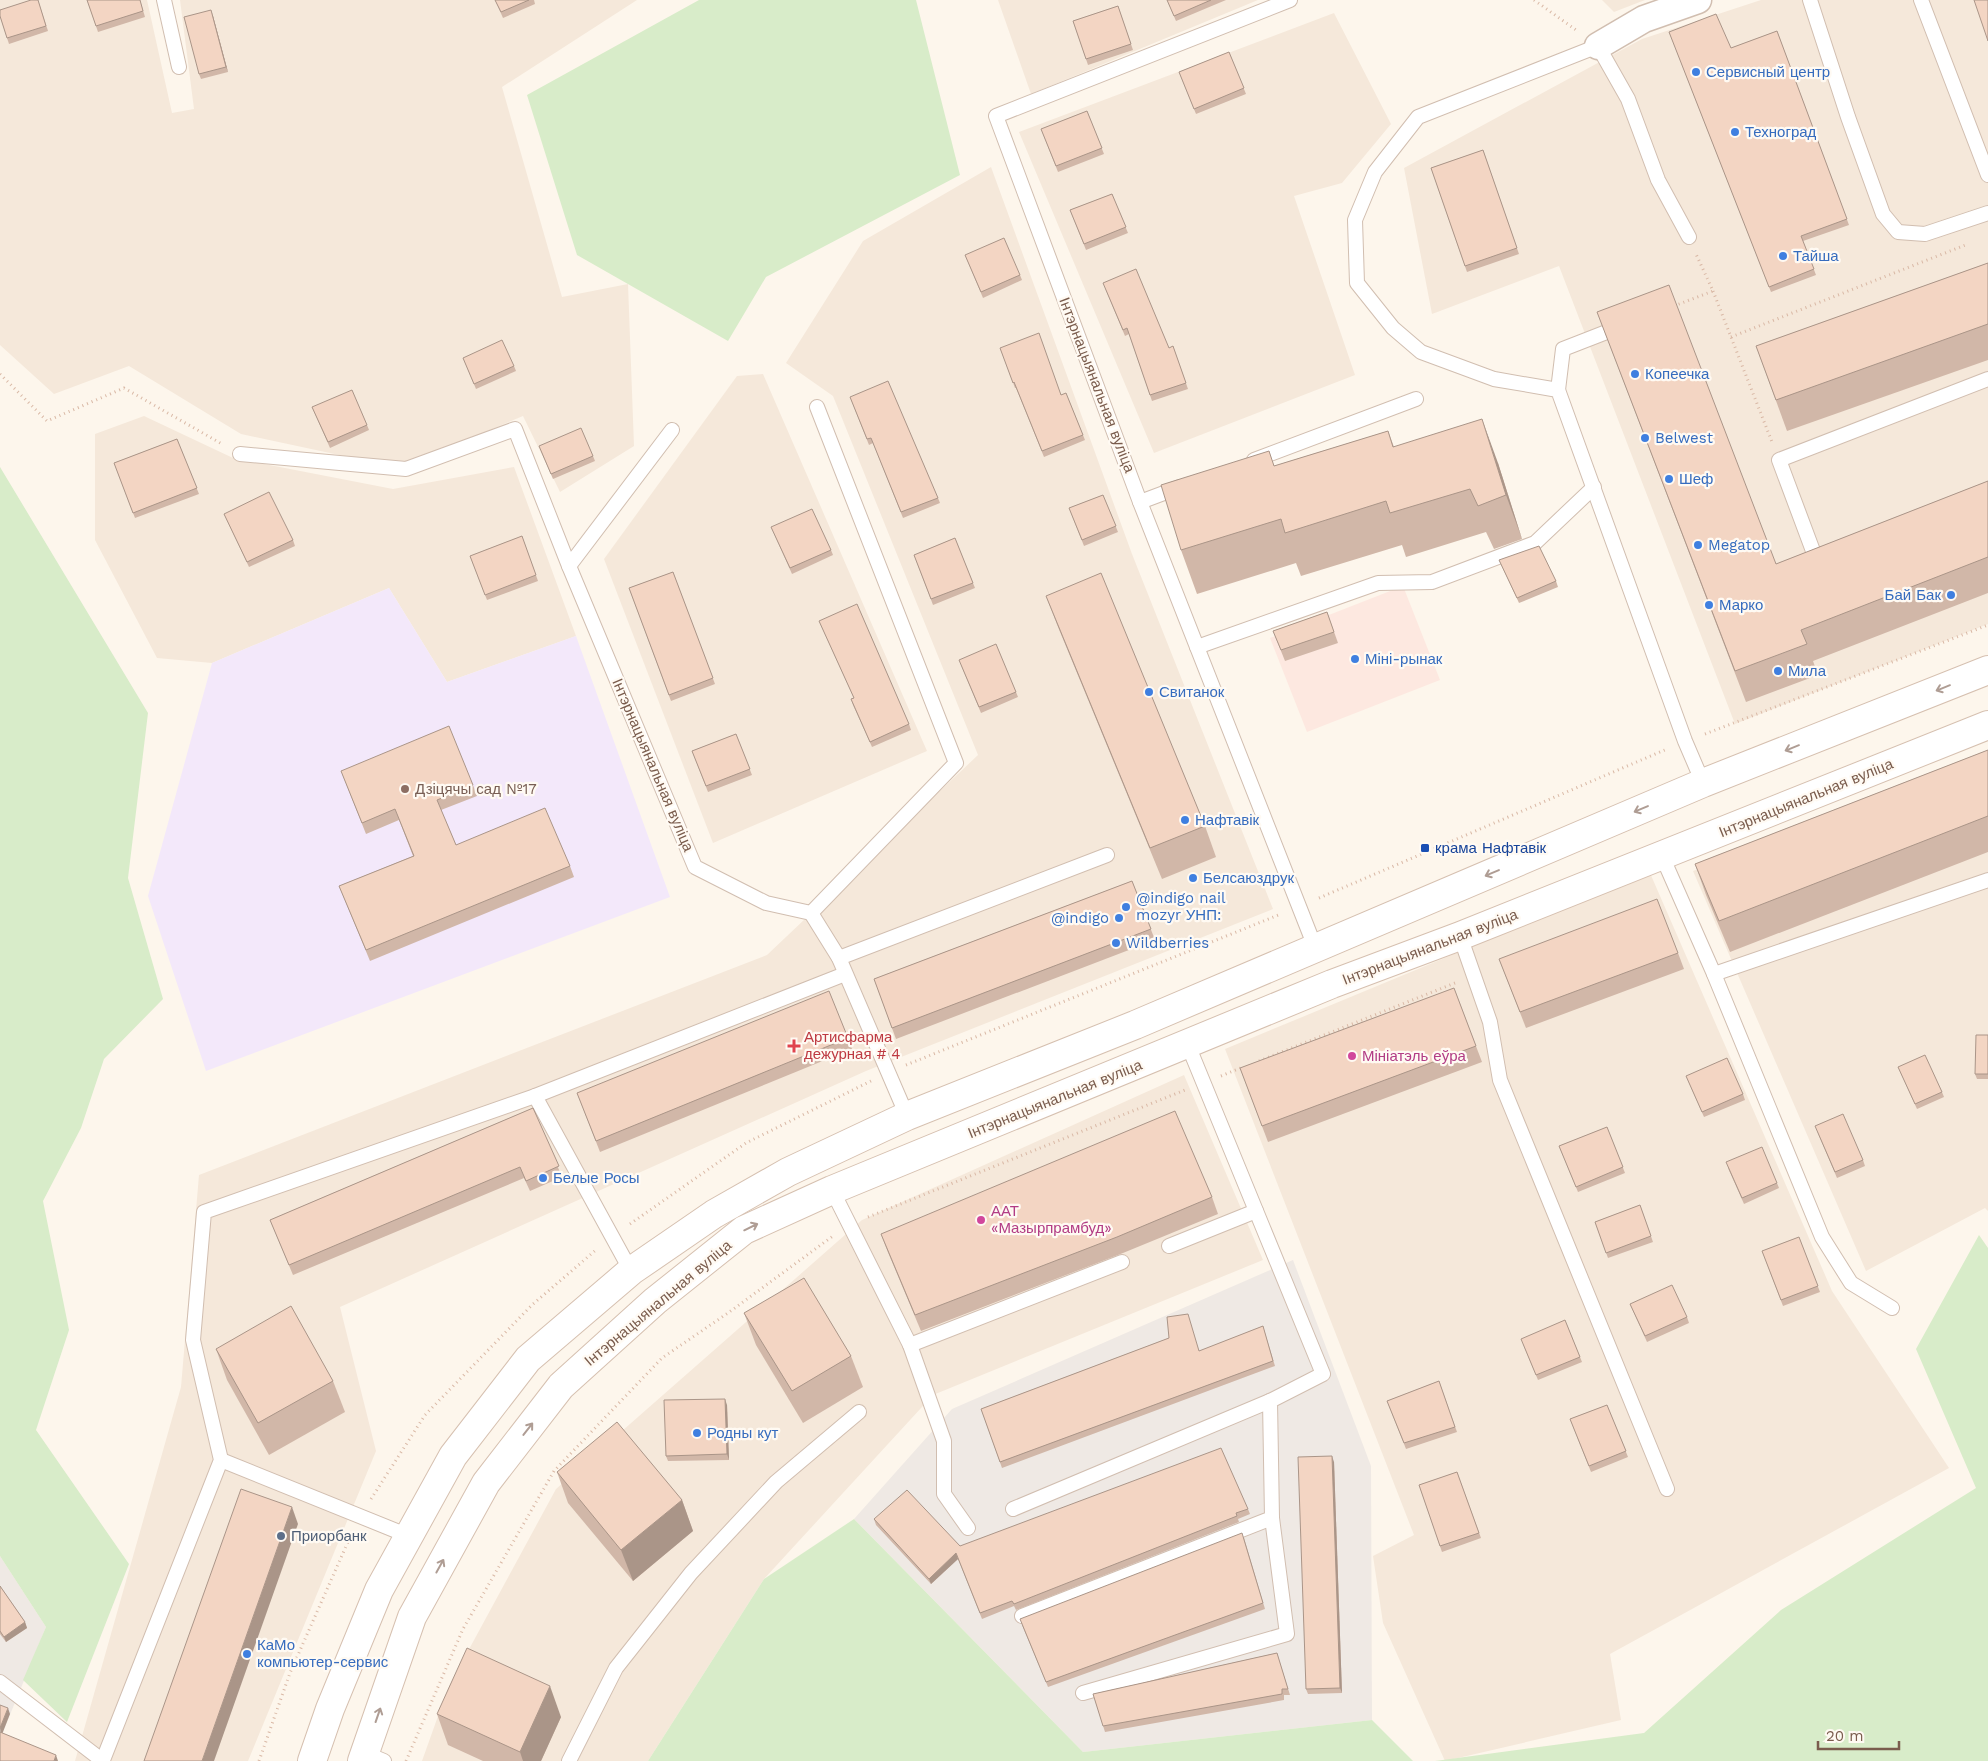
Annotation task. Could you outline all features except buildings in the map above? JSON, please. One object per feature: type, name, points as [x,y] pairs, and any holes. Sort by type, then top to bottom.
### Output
[{"type":"main road","points":[[312,1761],[330,1709],[379,1590],[453,1456],[528,1359],[631,1271],[714,1214],[788,1172],[906,1116],[1135,1024],[1703,783],[1988,670]]},
{"type":"main road","name":"Інтэрнацыянальная вуліца","points":[[370,1758],[412,1617],[486,1483],[561,1386],[655,1301],[744,1230],[832,1190],[1188,1045],[1332,984],[1460,936],[1988,725]]},
{"type":"main road","points":[[1315,947],[1332,984]]},
{"type":"main road","points":[[631,1271],[655,1301]]},
{"type":"street","points":[[1598,46],[1644,18],[1698,0]]},
{"type":"lane","points":[[164,0],[179,66]]},
{"type":"lane","name":"Інтэрнацыянальная вуліца","points":[[1290,0],[996,116],[1140,502],[1315,947]]},
{"type":"lane","points":[[1810,0],[1848,117],[1883,214],[1898,232],[1925,234],[1988,213]]},
{"type":"lane","points":[[1921,0],[1988,175]]},
{"type":"lane","points":[[1558,390],[1494,379],[1421,352],[1393,328],[1358,283],[1355,220],[1375,172],[1418,117],[1598,46],[1628,99],[1658,180],[1689,237]]},
{"type":"lane","points":[[1674,306],[1563,349],[1558,390],[1685,741],[1703,783]]},
{"type":"lane","points":[[1834,552],[1816,559],[1779,460],[1988,379]]},
{"type":"lane","points":[[1242,464],[1416,399]]},
{"type":"lane","points":[[817,407],[956,763],[811,913],[839,958],[906,1116]]},
{"type":"lane","name":"Інтэрнацыянальная вуліца","points":[[240,454],[406,469],[515,429],[569,566],[696,866],[766,904],[811,913]]},
{"type":"lane","points":[[569,566],[672,430]]},
{"type":"lane","points":[[1140,502],[1196,481]]},
{"type":"lane","points":[[1197,647],[1378,583],[1432,582],[1535,544],[1594,488]]},
{"type":"lane","points":[[839,958],[1108,855]]},
{"type":"lane","points":[[1662,856],[1714,974],[1822,1237],[1851,1283],[1892,1308]]},
{"type":"lane","points":[[1714,974],[1988,880]]},
{"type":"lane","points":[[1460,936],[1490,1022],[1500,1080],[1667,1489]]},
{"type":"lane","points":[[0,1682],[103,1760],[221,1460],[193,1340],[204,1212],[535,1096],[845,974]]},
{"type":"lane","points":[[1013,1509],[1270,1401],[1323,1374],[1188,1045]]},
{"type":"lane","points":[[535,1096],[631,1271]]},
{"type":"lane","points":[[832,1190],[910,1344],[944,1441],[944,1494],[968,1528]]},
{"type":"lane","points":[[1169,1246],[1256,1211]]},
{"type":"lane","points":[[910,1344],[1122,1262]]},
{"type":"lane","points":[[1083,1693],[1287,1634],[1272,1518],[1270,1401]]},
{"type":"lane","points":[[569,1761],[616,1668],[691,1573],[776,1482],[859,1412]]},
{"type":"lane","points":[[221,1460],[409,1536]]},
{"type":"lane","points":[[1022,1616],[1272,1518]]},
{"type":"path","points":[[1534,0],[1598,46]]},
{"type":"path","points":[[1731,337],[1970,243]]},
{"type":"path","points":[[1701,264],[1779,460]]},
{"type":"path","points":[[1674,306],[1713,291]]},
{"type":"path","points":[[0,374],[47,421],[124,388],[240,454]]},
{"type":"path","points":[[1258,1062],[1474,976]]},
{"type":"path","points":[[406,1761],[463,1629],[554,1471],[662,1358],[728,1313],[849,1224],[1163,1097],[1248,1066]]},
{"type":"shaded area","points":[[0,0],[147,0],[172,113],[194,109],[180,0],[637,0],[502,87],[562,297],[628,284],[634,446],[560,492],[523,416],[400,468],[241,434],[129,366],[54,394],[0,345]]},
{"type":"shaded area","points":[[998,0],[1258,0],[1031,94]]},
{"type":"shaded area","points":[[1602,0],[1645,0],[1614,12]]},
{"type":"shaded area","points":[[1761,0],[1988,0],[1988,624],[1735,724],[1559,266],[1432,314],[1404,168],[1642,39]]},
{"type":"shaded area","points":[[1334,13],[1391,124],[1342,183],[1294,196],[1355,375],[1154,453],[1019,132]]},
{"type":"shaded area","points":[[991,167],[1132,554],[1273,909],[866,1071],[340,1307],[376,1451],[248,1761],[75,1761],[181,1387],[199,1175],[767,955],[978,755],[833,396],[786,363],[863,241]]},
{"type":"shaded area","points":[[763,374],[927,751],[713,843],[604,559],[737,376]]},
{"type":"shaded area","points":[[144,416],[233,458],[393,489],[514,467],[576,636],[447,682],[389,588],[212,663],[157,658],[95,540],[95,434]]},
{"type":"shaded area","name":"Міні-рынак","points":[[1403,586],[1440,680],[1307,732],[1270,638]]},
{"type":"shaded area","name":"Дзіцячы сад №17","points":[[389,588],[447,682],[576,636],[670,897],[206,1071],[148,896],[212,663]]},
{"type":"shaded area","points":[[1988,764],[1988,1211],[1985,1208],[1866,1271],[1693,871]]},
{"type":"shaded area","points":[[1650,873],[1832,1291],[1949,1468],[1610,1654],[1621,1720],[1445,1761],[1383,1623],[1373,1556],[1414,1535],[1225,1049]]},
{"type":"shaded area","points":[[1184,1075],[1263,1260],[933,1395],[764,1579],[648,1761],[422,1761],[448,1688],[556,1489],[862,1220]]},
{"type":"shaded area","points":[[1293,1260],[1371,1466],[1372,1720],[1083,1752],[854,1519],[952,1409]]},
{"type":"shaded area","points":[[0,1556],[46,1627],[0,1739]]},
{"type":"green space","points":[[699,0],[916,0],[960,175],[766,277],[728,341],[577,255],[527,95]]},
{"type":"green space","points":[[0,467],[148,713],[128,878],[163,999],[104,1059],[81,1128],[43,1201],[69,1330],[36,1430],[129,1564],[67,1722],[23,1680],[46,1627],[0,1556]]},
{"type":"green space","points":[[1979,1235],[1988,1248],[1988,1761],[1435,1761],[1644,1733],[1781,1610],[1976,1488],[1916,1349]]},
{"type":"green space","points":[[854,1519],[1083,1752],[1372,1720],[1413,1761],[648,1761],[764,1579]]},
{"type":"place","name":"Сервисный центр","points":[[1696,72]]},
{"type":"place","name":"Техноград","points":[[1735,132]]},
{"type":"place","name":"Тайша","points":[[1783,256]]},
{"type":"place","name":"Копеечка","points":[[1635,374]]},
{"type":"place","name":"Belwest","points":[[1645,438]]},
{"type":"place","name":"Шеф","points":[[1669,479]]},
{"type":"place","name":"Megatop","points":[[1698,545]]},
{"type":"place","name":"Бай Бак","points":[[1951,595]]},
{"type":"place","name":"Марко","points":[[1709,605]]},
{"type":"place","name":"Міні-рынак","points":[[1355,659]]},
{"type":"place","name":"Мила","points":[[1778,671]]},
{"type":"place","name":"Свитанок","points":[[1149,692]]},
{"type":"place","name":"Дзіцячы сад №17","points":[[405,789]]},
{"type":"place","name":"Нафтавік","points":[[1185,820]]},
{"type":"place","name":"крама Нафтавік","points":[[1425,848]]},
{"type":"place","name":"Белсаюздрук","points":[[1193,878]]},
{"type":"place","name":"@indigo nail mozyr УНП:","points":[[1126,907]]},
{"type":"place","name":"@indigo","points":[[1119,918]]},
{"type":"place","name":"Wildberries","points":[[1116,943]]},
{"type":"place","name":"Артисфарма дежурная # 4","points":[[794,1046]]},
{"type":"place","name":"Мініатэль еўра","points":[[1352,1056]]},
{"type":"place","name":"Белые Росы","points":[[543,1178]]},
{"type":"place","name":"ААТ «Мазырпрамбуд»","points":[[981,1220]]},
{"type":"place","name":"Родны кут","points":[[697,1433]]},
{"type":"place","name":"Приорбанк","points":[[281,1536]]},
{"type":"place","name":"КаМо компьютер-сервис","points":[[247,1654]]}]
